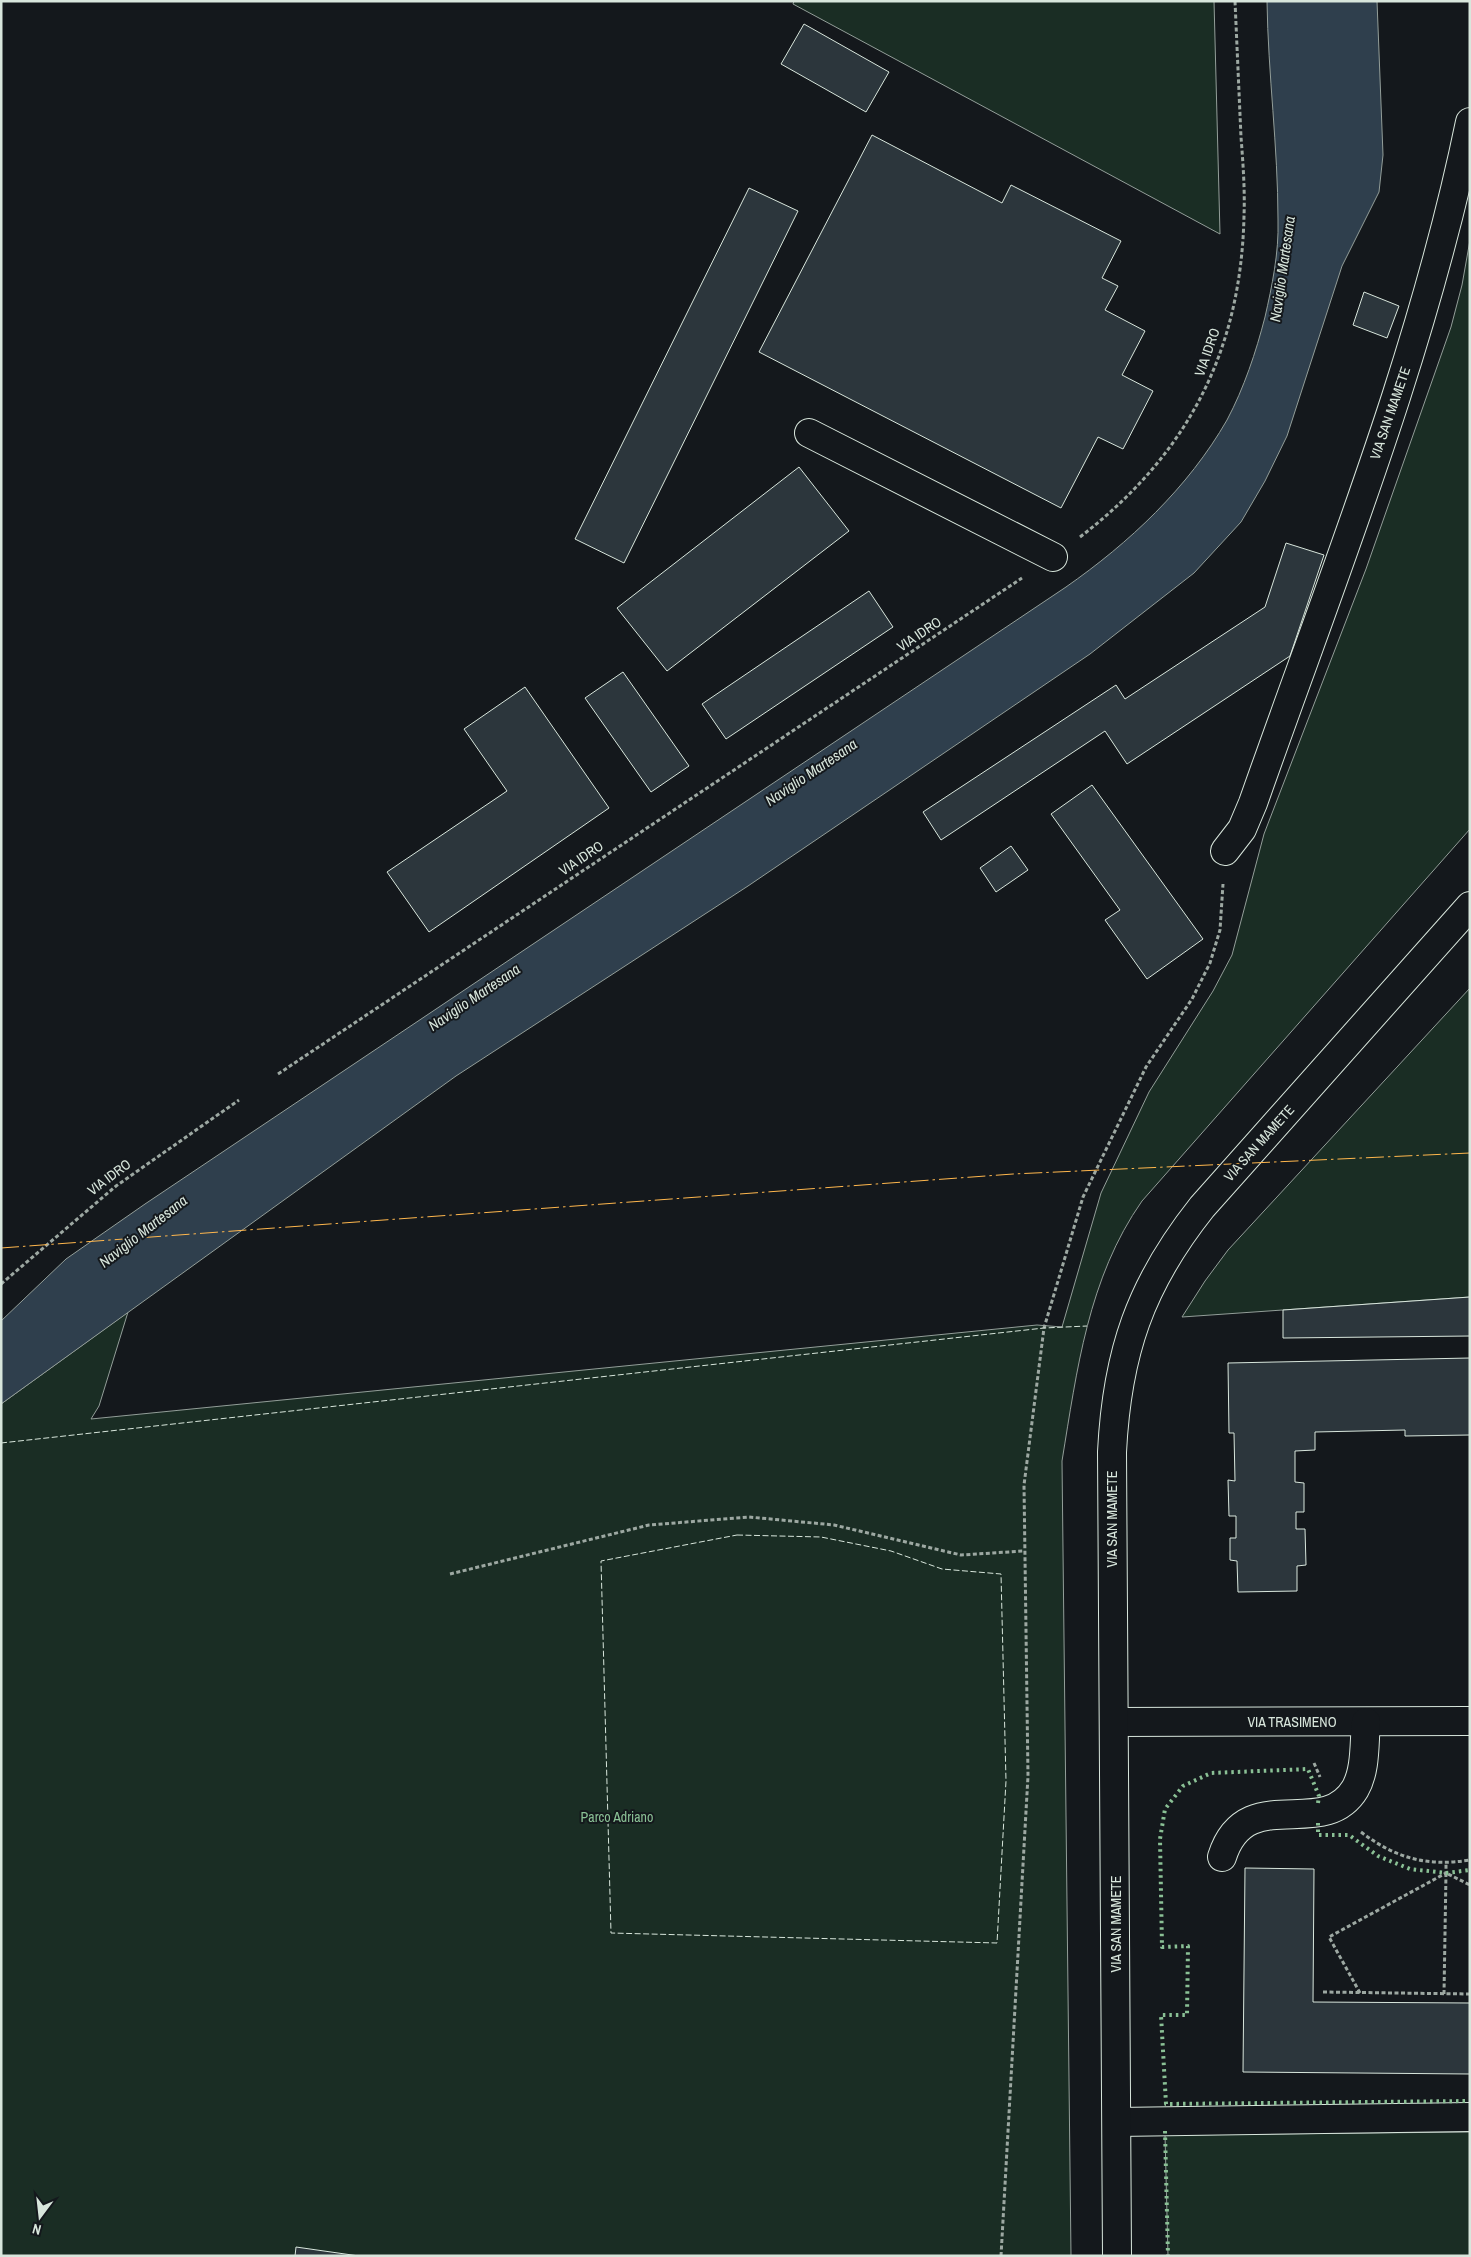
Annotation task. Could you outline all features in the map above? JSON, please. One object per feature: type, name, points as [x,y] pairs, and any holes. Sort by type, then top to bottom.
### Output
[{"type":"street","name":"VIA SAN MAMETE","points":[[1225,851],[1242,829],[1392,410],[1437,264],[1470,122]]},
{"type":"street","points":[[809,432],[1053,557]]},
{"type":"street","name":"VIA SAN MAMETE","points":[[1118,2256],[1113,1429],[1120,1374],[1141,1304],[1166,1256],[1202,1207],[1470,906]]},
{"type":"street","name":"VIA TRASIMENO","points":[[1114,1722],[1470,1721]]},
{"type":"street","points":[[1222,1857],[1231,1835],[1246,1822],[1256,1818],[1281,1814],[1318,1813],[1336,1807],[1351,1794],[1360,1777],[1363,1765],[1366,1722]]},
{"type":"street","points":[[1117,2122],[1470,2117]]},
{"type":"path","name":"VIA IDRO","points":[[278,1074],[1053,557],[1123,502],[1145,480],[1186,426],[1205,390],[1217,361],[1234,299],[1244,217],[1235,1]]},
{"type":"path","points":[[1001,2256],[1028,1776],[1023,1551],[1024,1485],[1044,1328],[1083,1197],[1146,1067],[1192,999],[1210,963],[1220,930],[1225,851]]},
{"type":"path","name":"VIA IDRO","points":[[1,1284],[36,1251],[116,1186],[239,1100]]},
{"type":"path","points":[[450,1574],[649,1525],[749,1517],[834,1525],[961,1555],[1023,1551]]},
{"type":"path","points":[[1314,1763],[1314,1767],[1336,1807],[1354,1828],[1380,1847],[1412,1859],[1446,1864],[1470,1860]]},
{"type":"path","points":[[1444,1994],[1446,1864]]},
{"type":"path","points":[[1446,1873],[1470,1885]]},
{"type":"path","points":[[1360,1993],[1329,1937],[1446,1873]]},
{"type":"path","points":[[1323,1992],[1470,1994]]},
{"type":"green space","points":[[794,1],[1214,1],[1220,234],[793,4]]},
{"type":"green space","name":"Parco Adriano","points":[[1470,240],[1470,829],[1142,1201],[1109,1261],[1097,1293],[1087,1326],[1073,1393],[1062,1461],[1071,2256],[1,2256],[1,1404],[128,1312],[99,1406],[91,1419],[1037,1325],[1062,1327],[1101,1193],[1149,1092],[1213,991],[1232,955],[1264,834],[1366,569],[1451,327],[1462,285]]},
{"type":"green space","points":[[1470,988],[1470,1297],[1182,1317],[1228,1250]]},
{"type":"green space","points":[[1470,2132],[1470,2256],[1168,2256],[1165,2135]]},
{"type":"water","name":"Naviglio Martesana","points":[[1267,1],[1377,1],[1383,155],[1379,192],[1342,266],[1287,436],[1265,481],[1241,522],[1194,573],[1090,654],[748,886],[456,1076],[1,1404],[1,1321],[66,1259],[145,1204],[1066,587],[1134,533],[1176,491],[1211,445],[1233,408],[1258,343],[1272,281],[1278,232],[1278,193]]},
{"type":"building","points":[[804,24],[889,72],[866,112],[781,64]]},
{"type":"building","points":[[872,135],[1002,203],[1011,185],[1121,241],[1102,278],[1118,286],[1105,310],[1145,331],[1122,375],[1153,391],[1123,449],[1098,437],[1061,508],[759,352]]},
{"type":"building","points":[[749,188],[798,211],[624,563],[575,539]]},
{"type":"building","points":[[1364,292],[1399,306],[1387,338],[1353,325]]},
{"type":"building","points":[[799,467],[849,531],[667,671],[617,608]]},
{"type":"building","points":[[1286,543],[1324,555],[1290,656],[1127,764],[1105,731],[941,840],[923,812],[1116,685],[1125,699],[1265,607]]},
{"type":"building","points":[[869,591],[893,627],[726,739],[702,704]]},
{"type":"building","points":[[623,672],[689,766],[651,792],[585,698]]},
{"type":"building","points":[[525,687],[609,808],[429,932],[387,872],[507,791],[464,729]]},
{"type":"building","points":[[1092,785],[1203,939],[1147,979],[1105,920],[1120,910],[1051,814]]},
{"type":"building","points":[[1011,846],[1028,870],[996,892],[980,868]]},
{"type":"building","points":[[1470,1297],[1470,1336],[1283,1338],[1283,1310]]},
{"type":"building","points":[[1470,1358],[1470,1435],[1405,1436],[1405,1430],[1315,1432],[1315,1450],[1295,1451],[1295,1482],[1304,1483],[1304,1512],[1296,1512],[1296,1529],[1305,1529],[1306,1565],[1297,1566],[1297,1591],[1238,1592],[1237,1561],[1230,1560],[1230,1538],[1236,1538],[1236,1516],[1229,1516],[1228,1480],[1235,1481],[1234,1433],[1229,1433],[1228,1363]]},
{"type":"building","points":[[1245,1868],[1314,1869],[1313,2002],[1470,2003],[1470,2074],[1243,2072]]},
{"type":"building","points":[[296,2247],[359,2256],[295,2256]]},
{"type":"hedge","points":[[1318,1803],[1319,1796],[1308,1769],[1211,1773],[1183,1786],[1165,1809],[1160,1839],[1162,1947],[1188,1946],[1187,2015],[1161,2015],[1166,2104],[1470,2101]]},
{"type":"hedge","points":[[1318,1823],[1318,1835],[1349,1835],[1378,1856],[1410,1869],[1446,1873],[1470,1870]]},
{"type":"hedge","points":[[1165,2131],[1168,2256]]},
{"type":"fence","points":[[1,1443],[1044,1328],[1087,1326]]},
{"type":"fence","points":[[737,1535],[821,1537],[891,1551],[942,1569],[1001,1574],[1006,1781],[997,1943],[611,1933],[601,1561],[737,1535]]},
{"type":"power","points":[[1,1248],[1013,1174],[1470,1153]]}]
